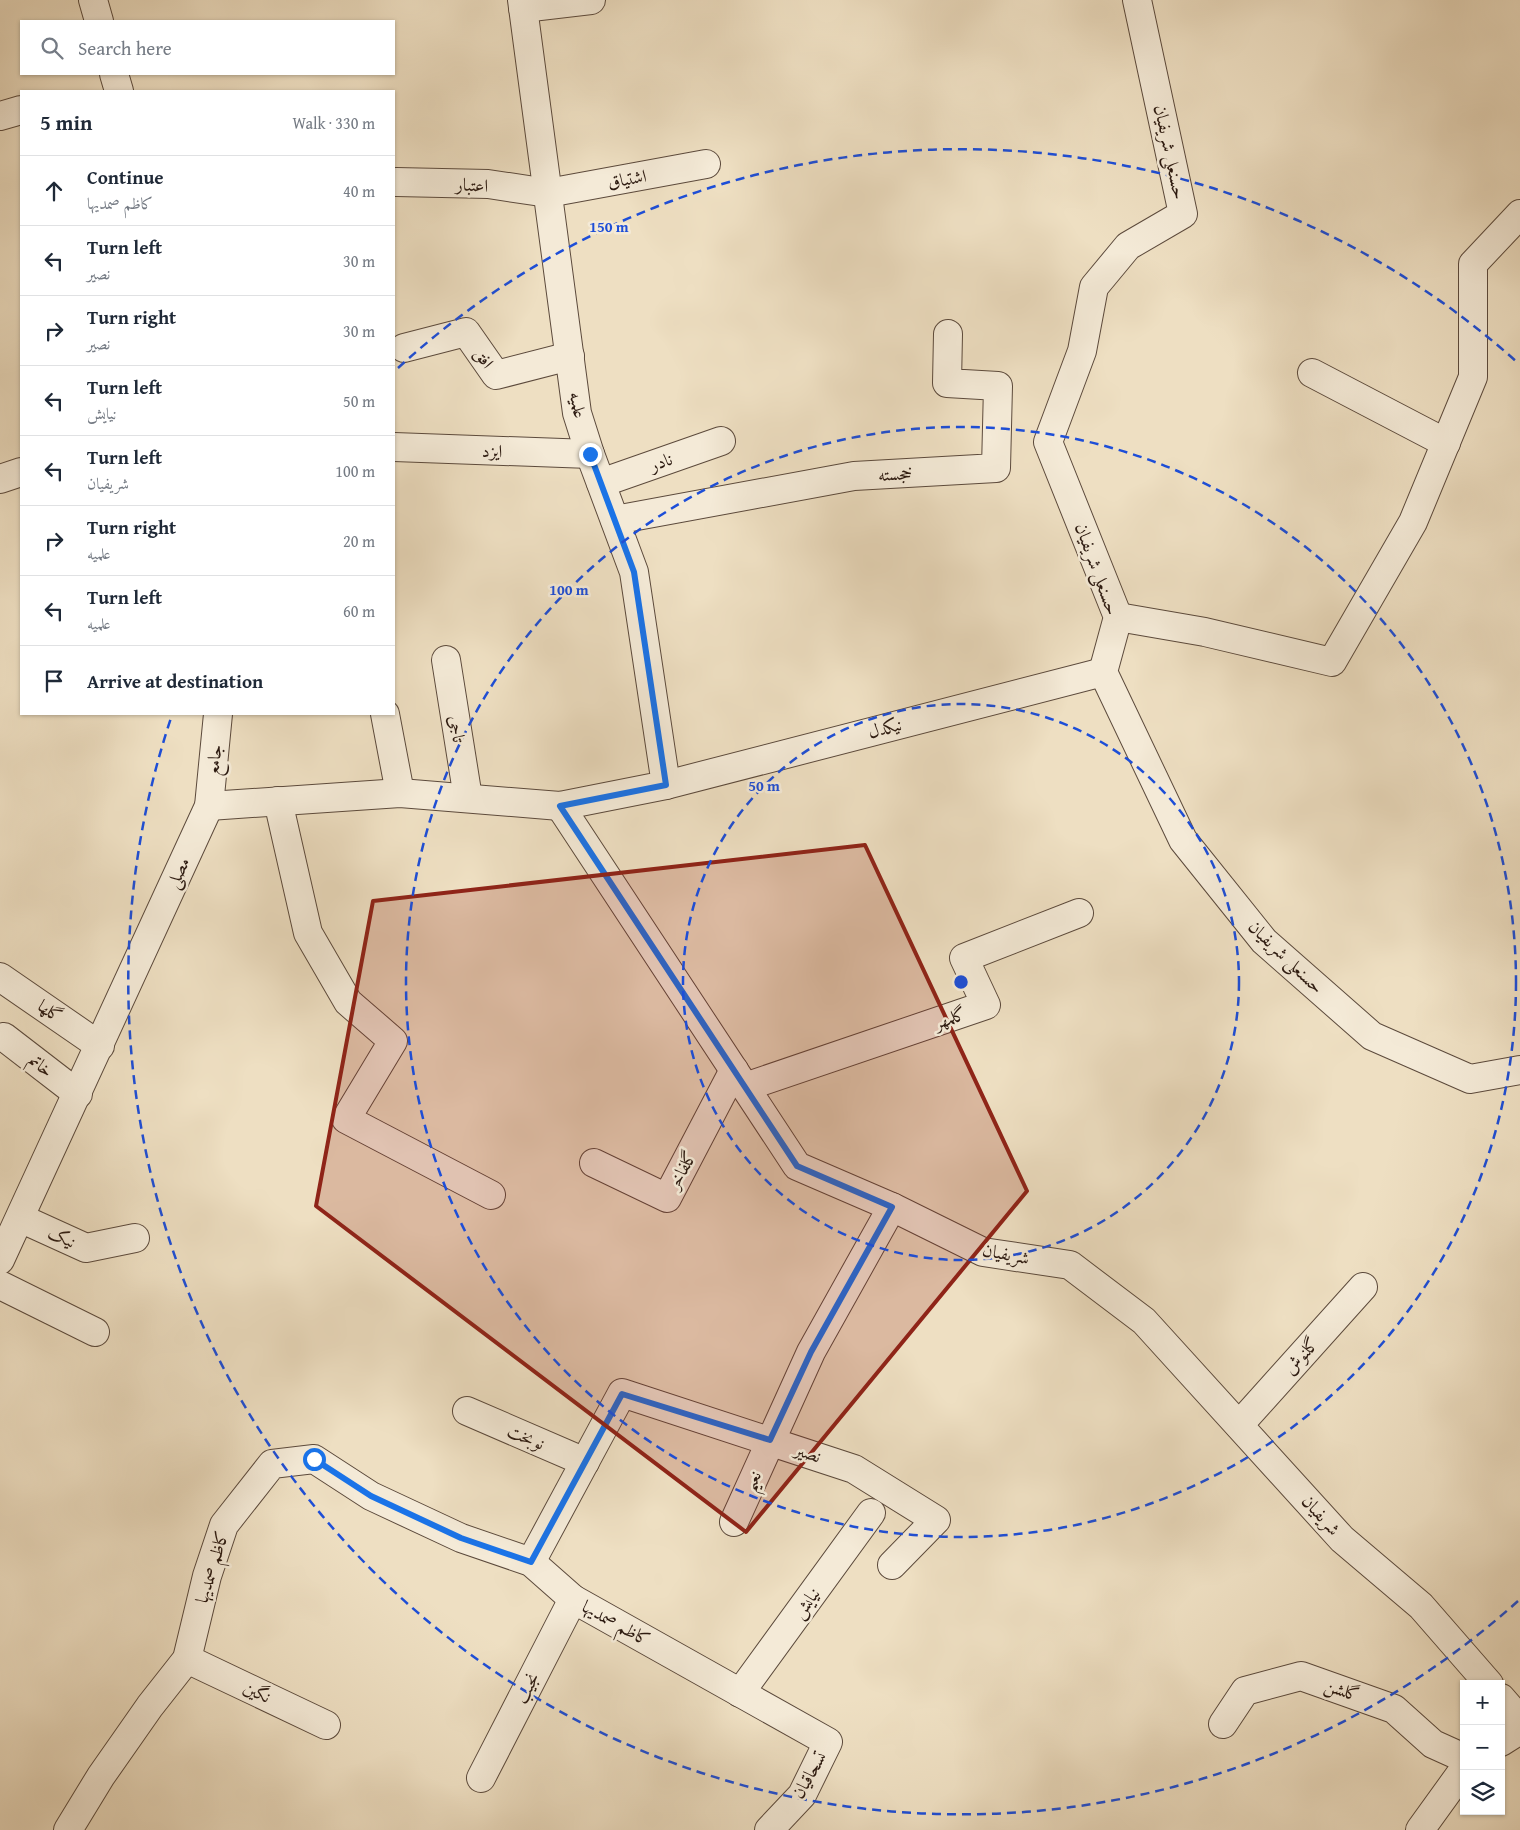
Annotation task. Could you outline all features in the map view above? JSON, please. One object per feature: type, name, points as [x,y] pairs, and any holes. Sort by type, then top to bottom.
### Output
[{"type":"street","points":[[93,0],[99,20]]},
{"type":"street","points":[[523,4],[591,0]]},
{"type":"street","name":"حسنعلی شریفیان","points":[[1137,0],[1183,214],[1128,246],[1094,288],[1082,351],[1048,442],[1118,617],[1103,672],[1183,840],[1264,941],[1372,1036],[1470,1079],[1520,1070]]},
{"type":"street","name":"علمیه","points":[[523,4],[577,413],[590,454],[634,572],[666,785]]},
{"type":"street","points":[[114,75],[119,90]]},
{"type":"street","points":[[0,116],[20,110]]},
{"type":"street","name":"اشتیاق","points":[[548,193],[706,164]]},
{"type":"street","name":"اعتبار","points":[[396,182],[488,184],[548,193]]},
{"type":"street","points":[[1118,617],[1205,632],[1332,662],[1413,522],[1473,378],[1473,264],[1520,214]]},
{"type":"street","name":"افق","points":[[404,348],[466,332],[496,375],[570,356]]},
{"type":"street","name":"خجسته","points":[[615,520],[854,476],[996,468],[998,386],[947,383],[948,334]]},
{"type":"street","points":[[1312,373],[1446,443]]},
{"type":"street","name":"نادر","points":[[601,483],[722,441]]},
{"type":"street","name":"ایزد","points":[[395,447],[590,454]]},
{"type":"street","points":[[0,479],[20,472]]},
{"type":"street","name":"تاجی","points":[[446,660],[468,798]]},
{"type":"street","name":"نیکدل","points":[[666,785],[1103,672]]},
{"type":"street","name":"جامع","points":[[209,806],[218,715]]},
{"type":"street","points":[[384,715],[400,793]]},
{"type":"street","points":[[209,806],[400,793],[560,806],[666,785]]},
{"type":"street","points":[[278,801],[308,933],[348,1002],[393,1040],[346,1119],[491,1195]]},
{"type":"street","name":"مصلی","points":[[2,1252],[78,1094],[209,806]]},
{"type":"street","name":"شریفیان","points":[[560,806],[797,1166],[892,1207],[983,1252],[1070,1265],[1144,1321],[1342,1539],[1421,1606],[1485,1680]]},
{"type":"street","name":"گلمهر","points":[[740,1079],[986,1006],[964,958],[1079,913]]},
{"type":"street","name":"گلها","points":[[0,977],[100,1046]]},
{"type":"street","name":"خاتم","points":[[4,1037],[78,1094]]},
{"type":"street","name":"گلفاخر","points":[[594,1163],[667,1198],[740,1079]]},
{"type":"street","points":[[770,1440],[811,1352],[892,1207]]},
{"type":"street","name":"نیک","points":[[20,1218],[86,1248],[135,1238]]},
{"type":"street","points":[[0,1285],[96,1332]]},
{"type":"street","name":"گلنوش","points":[[1239,1425],[1362,1287]]},
{"type":"street","name":"نصیر","points":[[531,1562],[622,1394],[854,1468],[936,1520],[892,1564]]},
{"type":"street","name":"نوبخت","points":[[467,1411],[585,1462]]},
{"type":"street","name":"نعیم","points":[[734,1522],[770,1440]]},
{"type":"street","name":"کاظم صمدیها","points":[[68,1830],[101,1776],[150,1706],[187,1659],[207,1576],[224,1525],[272,1464],[314,1459],[371,1496],[461,1538],[531,1562],[573,1598],[828,1742]]},
{"type":"street","name":"نیایش","points":[[740,1693],[871,1513]]},
{"type":"street","name":"نجیب","points":[[481,1778],[573,1598]]},
{"type":"street","name":"نگین","points":[[187,1659],[326,1725]]},
{"type":"street","name":"گلشن","points":[[1223,1724],[1245,1691],[1301,1676],[1394,1709],[1433,1744],[1460,1756]]},
{"type":"street","points":[[1505,1703],[1520,1720]]},
{"type":"street","points":[[1505,1739],[1520,1730]]},
{"type":"street","name":"تسحاقیان","points":[[769,1830],[802,1795],[828,1742]]},
{"type":"street","points":[[1420,1830],[1463,1770]]},
{"type":"highlighted area","points":[[865,845],[1027,1191],[746,1532],[316,1206],[373,901]]},
{"type":"route","points":[[314,1459],[371,1496],[461,1538],[531,1562],[622,1394],[770,1440],[811,1352],[892,1207],[797,1166],[560,806],[666,785],[634,572],[590,454]]}]
